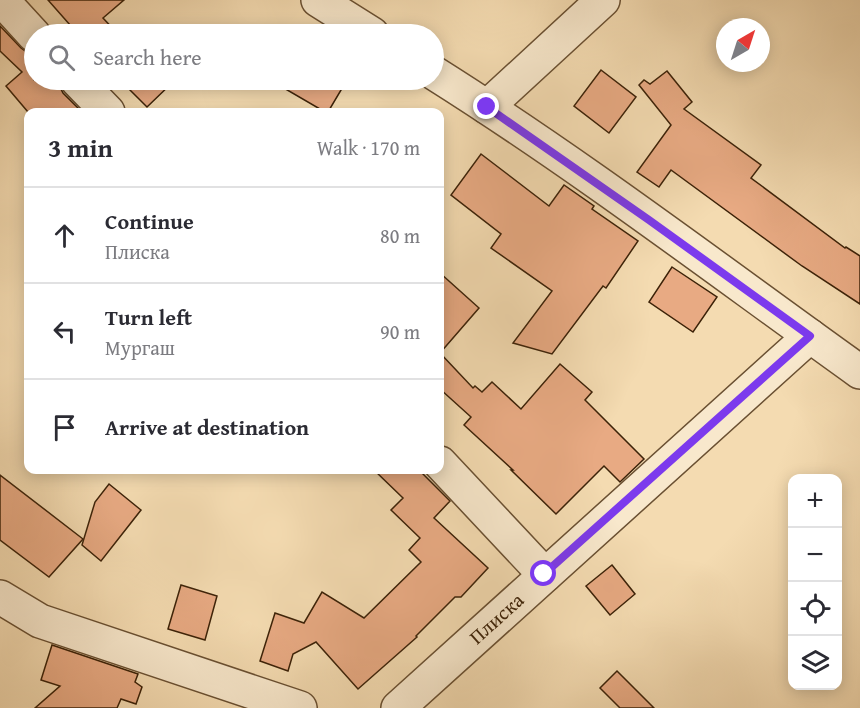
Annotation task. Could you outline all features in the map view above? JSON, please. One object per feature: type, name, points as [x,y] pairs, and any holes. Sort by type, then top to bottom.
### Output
[{"type":"street","points":[[2,0],[24,24]]},
{"type":"street","points":[[318,0],[356,24]]},
{"type":"street","points":[[487,107],[603,0]]},
{"type":"street","points":[[444,79],[649,220],[860,372]]},
{"type":"street","points":[[87,90],[104,108]]},
{"type":"street","name":"Плиска","points":[[398,708],[810,336]]},
{"type":"street","points":[[444,467],[544,574]]},
{"type":"street","points":[[0,597],[40,621],[300,708]]},
{"type":"building","points":[[48,0],[124,0],[103,18],[109,24],[69,24]]},
{"type":"building","points":[[0,26],[24,50],[24,90],[62,90],[78,108],[25,108],[6,86],[22,72],[0,51]]},
{"type":"building","points":[[601,70],[636,97],[609,133],[574,106]]},
{"type":"building","points":[[667,71],[692,102],[684,109],[761,165],[751,178],[845,248],[860,256],[860,304],[802,266],[671,170],[659,187],[637,172],[671,125],[639,85],[644,80],[650,84]]},
{"type":"building","points":[[130,90],[165,90],[147,107]]},
{"type":"building","points":[[287,90],[341,90],[330,108],[318,108]]},
{"type":"building","points":[[481,154],[549,206],[564,185],[594,206],[592,209],[638,241],[606,288],[603,286],[552,354],[513,343],[552,291],[491,248],[501,234],[451,195]]},
{"type":"building","points":[[672,267],[717,297],[693,332],[649,302]]},
{"type":"building","points":[[444,277],[479,308],[444,348]]},
{"type":"building","points":[[444,357],[473,388],[475,386],[482,392],[492,382],[521,409],[560,364],[592,392],[585,400],[644,459],[620,482],[604,466],[556,514],[464,425],[471,417],[444,393]]},
{"type":"building","points":[[378,474],[423,474],[450,501],[434,518],[488,568],[461,597],[455,597],[417,637],[358,689],[316,642],[293,654],[288,671],[260,661],[275,613],[304,623],[322,592],[364,618],[421,562],[409,550],[420,538],[391,510],[403,498]]},
{"type":"building","points":[[0,475],[83,539],[49,577],[0,540]]},
{"type":"building","points":[[109,484],[141,510],[101,561],[82,545],[95,502]]},
{"type":"building","points":[[612,565],[635,594],[610,615],[586,586]]},
{"type":"building","points":[[181,585],[217,596],[205,640],[168,629]]},
{"type":"building","points":[[52,645],[138,674],[135,682],[142,687],[136,704],[121,699],[117,708],[35,708],[60,686],[41,680]]},
{"type":"building","points":[[617,671],[654,708],[620,708],[600,688]]},
{"type":"route","points":[[487,107],[810,336],[544,574]]}]
